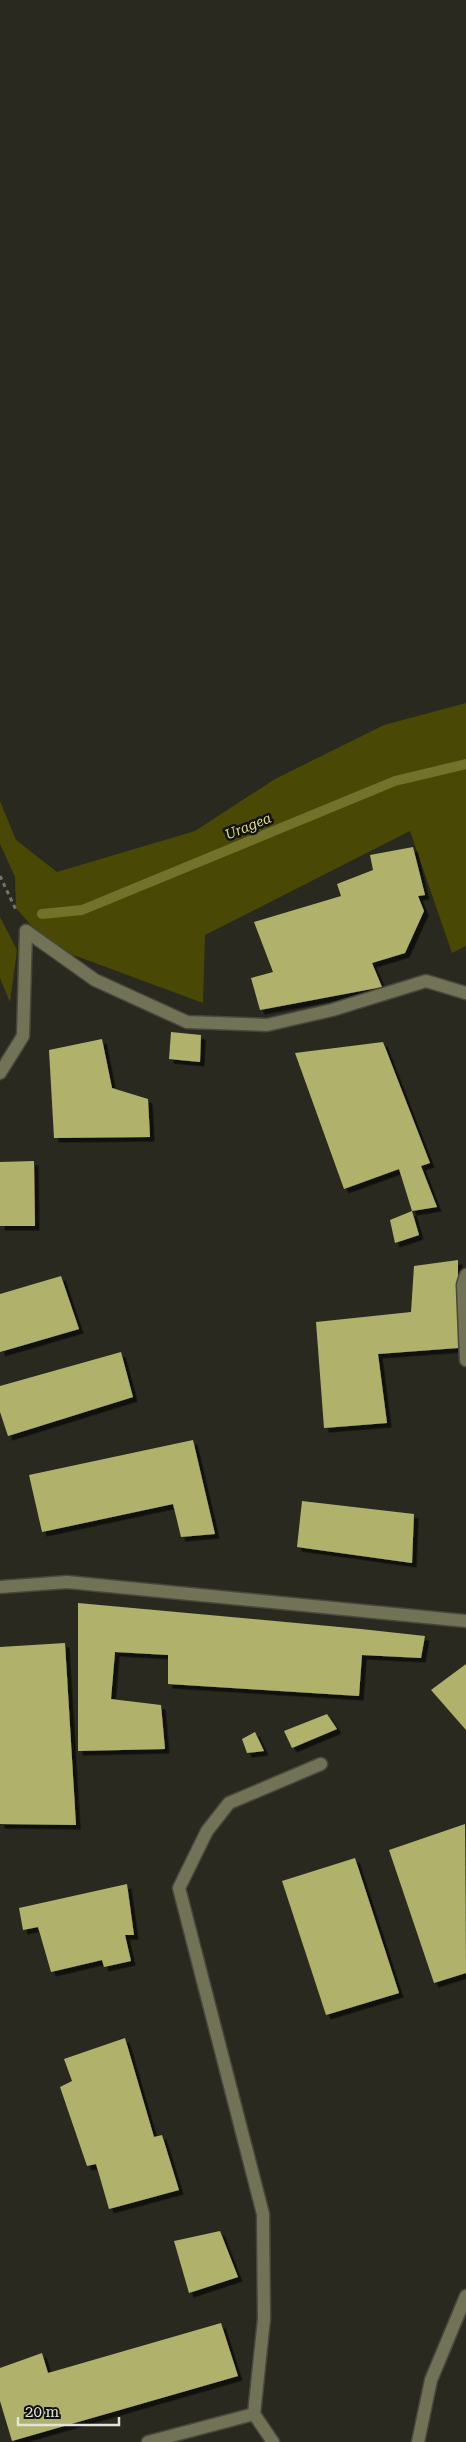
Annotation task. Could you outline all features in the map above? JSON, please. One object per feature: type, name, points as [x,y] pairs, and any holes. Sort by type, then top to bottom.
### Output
[{"type":"street","points":[[26,931],[95,980],[187,1022],[267,1025],[332,1010],[426,981],[466,993]]},
{"type":"street","points":[[0,1073],[24,1036],[26,931]]},
{"type":"street","points":[[466,1275],[463,1285],[466,1360]]},
{"type":"street","points":[[0,1587],[67,1582],[466,1621]]},
{"type":"street","points":[[273,2442],[254,2414],[264,2319],[263,2214],[179,1888],[207,1831],[229,1803],[322,1764]]},
{"type":"street","points":[[418,2442],[431,2380],[466,2296]]},
{"type":"street","points":[[148,2442],[254,2414]]},
{"type":"path","points":[[0,876],[26,931]]},
{"type":"shaded area","points":[[466,703],[466,946],[452,953],[410,831],[205,935],[203,1003],[49,946],[16,908],[15,877],[0,844],[0,801],[16,840],[57,872],[195,831],[275,779],[384,725]]},
{"type":"shaded area","points":[[0,917],[17,950],[10,1002],[0,978]]},
{"type":"building","points":[[413,847],[425,895],[418,896],[424,911],[405,953],[372,963],[382,987],[260,1010],[251,978],[273,972],[254,922],[341,896],[337,884],[373,870],[370,855]]},
{"type":"building","points":[[171,1032],[201,1035],[200,1062],[169,1059]]},
{"type":"building","points":[[102,1039],[112,1088],[148,1099],[150,1137],[54,1138],[49,1050]]},
{"type":"building","points":[[383,1042],[430,1163],[421,1166],[437,1207],[412,1211],[399,1169],[344,1189],[295,1053]]},
{"type":"building","points":[[34,1161],[35,1226],[0,1226],[0,1162]]},
{"type":"building","points":[[412,1211],[419,1235],[395,1243],[390,1220]]},
{"type":"building","points":[[458,1260],[458,1348],[378,1354],[387,1423],[324,1428],[316,1322],[411,1312],[414,1266]]},
{"type":"building","points":[[61,1276],[79,1329],[0,1352],[0,1294]]},
{"type":"building","points":[[121,1352],[133,1397],[8,1436],[0,1412],[0,1386]]},
{"type":"building","points":[[193,1440],[215,1534],[181,1537],[173,1504],[42,1532],[29,1475]]},
{"type":"building","points":[[302,1501],[414,1514],[412,1563],[297,1547]]},
{"type":"building","points":[[78,1603],[425,1636],[421,1658],[362,1655],[359,1696],[168,1684],[168,1655],[115,1652],[111,1699],[161,1705],[165,1749],[78,1751]]},
{"type":"building","points":[[65,1643],[76,1825],[0,1824],[0,1647]]},
{"type":"building","points":[[466,1664],[466,1730],[431,1690]]},
{"type":"building","points":[[327,1714],[337,1729],[292,1748],[284,1731]]},
{"type":"building","points":[[255,1732],[264,1751],[247,1753],[242,1739]]},
{"type":"building","points":[[465,1824],[466,1973],[434,1983],[389,1850]]},
{"type":"building","points":[[355,1858],[399,1993],[326,2015],[282,1881]]},
{"type":"building","points":[[127,1884],[134,1935],[125,1935],[131,1961],[104,1967],[102,1960],[51,1972],[38,1927],[23,1930],[19,1908]]},
{"type":"building","points":[[125,2038],[154,2137],[162,2135],[179,2190],[109,2209],[96,2164],[87,2166],[60,2087],[72,2081],[64,2059]]},
{"type":"building","points":[[220,2231],[238,2277],[189,2293],[174,2241]]},
{"type":"building","points":[[221,2323],[238,2376],[12,2441],[0,2401],[0,2368],[42,2353],[48,2373]]},
{"type":"waterway","name":"Uragea","points":[[42,914],[82,910],[395,781],[466,764]]}]
